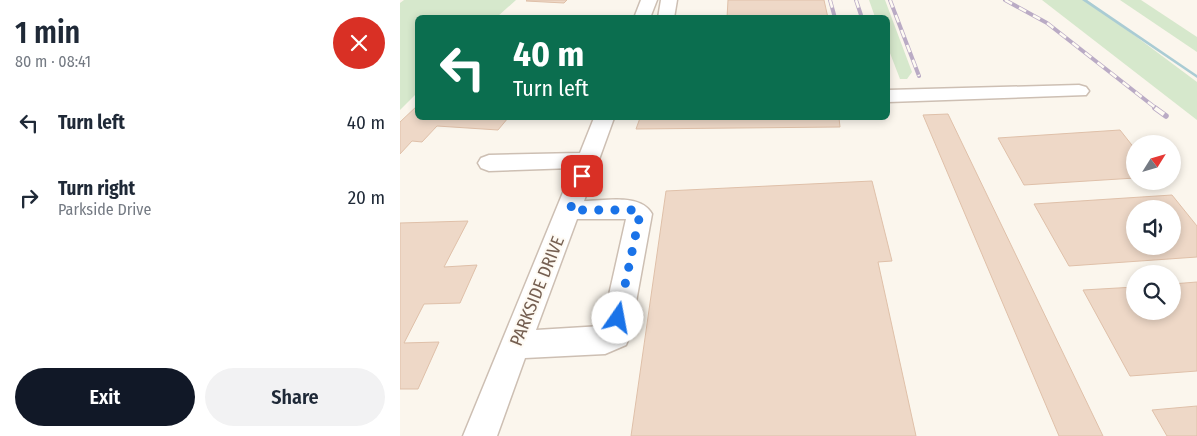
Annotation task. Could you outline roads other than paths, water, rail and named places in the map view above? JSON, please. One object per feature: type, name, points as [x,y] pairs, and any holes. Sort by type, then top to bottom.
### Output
[{"type":"street","points":[[643,15],[648,0]]},
{"type":"street","points":[[666,15],[669,0]]},
{"type":"street","points":[[890,96],[1079,91]]},
{"type":"street","name":"PARKSIDE DRIVE","points":[[480,436],[514,344],[570,210],[603,120]]},
{"type":"street","points":[[489,163],[588,160]]},
{"type":"street","points":[[514,344],[605,340],[615,335],[640,214],[635,210],[570,210]]},
{"type":"waterway","points":[[1084,0],[1197,77]]},
{"type":"railway","points":[[830,0],[834,15]]},
{"type":"railway","points":[[856,0],[861,15]]},
{"type":"railway","points":[[890,0],[919,76]]},
{"type":"railway","points":[[1005,0],[1047,23],[1157,109]]},
{"type":"railway","points":[[1155,108],[1166,116]]}]
